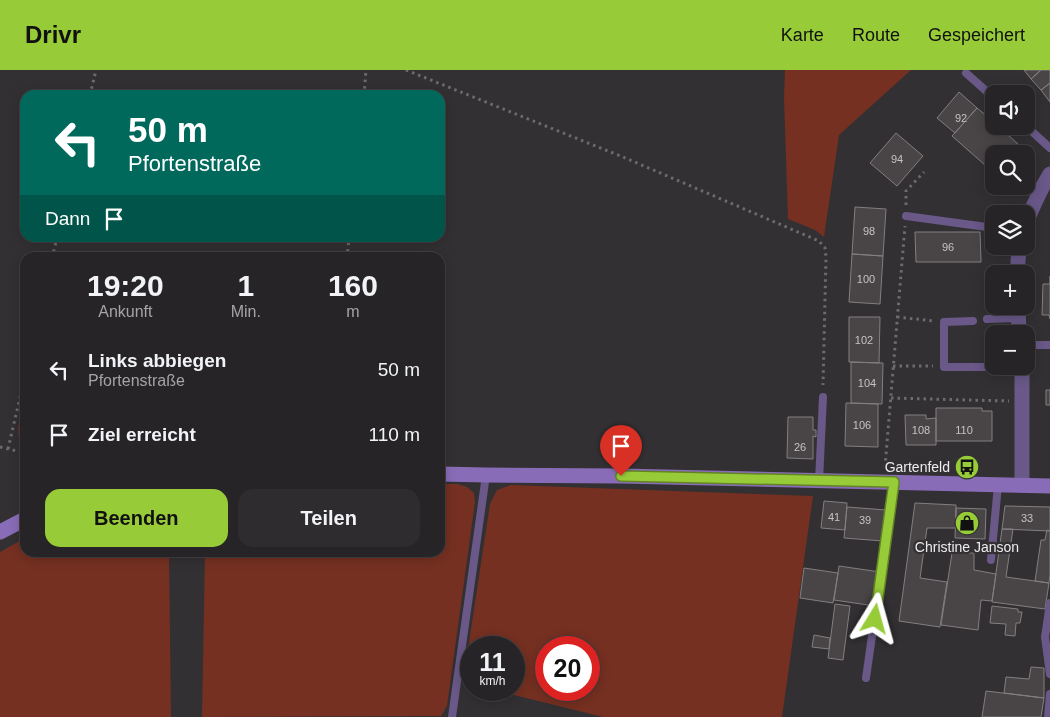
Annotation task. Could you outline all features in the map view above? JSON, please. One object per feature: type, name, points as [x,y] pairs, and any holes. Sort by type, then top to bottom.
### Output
[{"type":"street","points":[[1034,205],[1050,174]]},
{"type":"street","points":[[1022,375],[1022,485]]},
{"type":"street","points":[[445,474],[621,476],[1050,486]]},
{"type":"street","points":[[0,532],[20,522]]},
{"type":"lane","points":[[966,73],[985,90]]},
{"type":"lane","points":[[1035,134],[1050,148]]},
{"type":"lane","points":[[906,216],[985,227]]},
{"type":"lane","points":[[987,318],[1002,315]]},
{"type":"lane","points":[[973,321],[944,322],[944,366],[985,367]]},
{"type":"lane","points":[[1035,345],[1050,345]]},
{"type":"lane","points":[[819,481],[823,397]]},
{"type":"lane","points":[[452,717],[486,475]]},
{"type":"lane","points":[[866,678],[889,482]]},
{"type":"lane","points":[[991,560],[998,485]]},
{"type":"lane","points":[[1050,603],[1045,637],[1050,674]]},
{"type":"lane","points":[[1048,717],[1050,694]]},
{"type":"path","points":[[91,90],[96,70]]},
{"type":"path","points":[[364,90],[366,70]]},
{"type":"path","points":[[406,70],[614,154],[819,241],[825,248],[826,257],[823,397]]},
{"type":"path","points":[[889,482],[891,398],[906,216],[906,191],[924,172]]},
{"type":"path","points":[[897,317],[944,322]]},
{"type":"path","points":[[893,366],[944,366]]},
{"type":"path","points":[[8,449],[20,397]]},
{"type":"path","points":[[891,398],[1022,402]]},
{"type":"path","points":[[0,448],[20,452]]},
{"type":"shaded area","points":[[785,70],[911,70],[839,135],[824,237],[815,230],[788,219],[784,97]]},
{"type":"shaded area","points":[[20,420],[20,440],[19,439],[18,428]]},
{"type":"shaded area","points":[[445,484],[457,484],[467,487],[474,493],[475,502],[447,706],[441,716],[202,717],[205,557],[445,557]]},
{"type":"shaded area","points":[[511,485],[813,496],[782,717],[603,717],[538,701],[600,701],[600,636],[535,636],[535,700],[525,698],[525,636],[470,636],[490,504],[497,490]]},
{"type":"shaded area","points":[[20,541],[20,557],[169,557],[171,717],[0,717],[0,552]]},
{"type":"building","points":[[1024,70],[1041,70],[1031,79]]},
{"type":"building","points":[[1041,70],[1050,70],[1050,83],[1041,90],[1031,79]]},
{"type":"building","points":[[1050,83],[1050,102],[1041,90]]},
{"type":"building","points":[[959,92],[977,108],[955,133],[937,118]]},
{"type":"building","points":[[977,108],[985,115],[985,135],[1008,135],[1019,145],[985,145],[985,165],[952,136]]},
{"type":"building","points":[[896,133],[923,156],[897,186],[870,163]]},
{"type":"building","points":[[855,207],[886,209],[883,256],[852,254]]},
{"type":"building","points":[[915,232],[980,232],[981,262],[916,262]]},
{"type":"building","points":[[852,254],[883,256],[880,304],[849,302]]},
{"type":"building","points":[[1043,284],[1050,284],[1050,319],[1049,315],[1042,315]]},
{"type":"building","points":[[849,317],[880,317],[879,363],[849,362]]},
{"type":"building","points":[[851,362],[883,363],[882,404],[851,403]]},
{"type":"building","points":[[1046,390],[1050,390],[1050,405],[1046,405]]},
{"type":"building","points":[[846,403],[878,404],[878,447],[845,446]]},
{"type":"building","points":[[936,408],[982,408],[982,411],[992,411],[992,441],[936,441]]},
{"type":"building","points":[[905,415],[926,415],[926,419],[936,418],[936,445],[906,445]]},
{"type":"building","points":[[788,417],[813,417],[813,430],[816,430],[816,437],[813,436],[813,459],[787,458]]},
{"type":"building","points":[[824,501],[847,503],[845,530],[821,528]]},
{"type":"building","points":[[915,503],[956,505],[956,528],[927,528],[920,578],[947,582],[940,627],[899,621]]},
{"type":"building","points":[[1005,506],[1050,507],[1050,531],[1002,529]]},
{"type":"building","points":[[847,507],[886,510],[883,541],[844,538]]},
{"type":"building","points":[[956,508],[986,509],[985,539],[955,538]]},
{"type":"building","points":[[1002,529],[1013,529],[1006,577],[1049,583],[1045,609],[992,602]]},
{"type":"building","points":[[1047,530],[1050,531],[1049,583],[1035,581],[1041,540],[1045,540]]},
{"type":"building","points":[[952,553],[974,553],[974,570],[996,574],[992,601],[981,600],[978,630],[941,625]]},
{"type":"building","points":[[839,566],[880,572],[875,606],[834,600]]},
{"type":"building","points":[[804,568],[838,573],[833,603],[800,598]]},
{"type":"building","points":[[835,604],[850,606],[843,660],[828,658]]},
{"type":"building","points":[[992,606],[1018,609],[1018,612],[1022,612],[1020,623],[1016,623],[1015,636],[1005,635],[1006,624],[990,623]]},
{"type":"building","points":[[814,635],[830,638],[829,649],[812,647]]},
{"type":"building","points":[[1031,667],[1044,668],[1044,698],[1004,693],[1006,677],[1029,679]]},
{"type":"building","points":[[986,691],[1044,698],[1041,717],[982,717]]},
{"type":"place","name":"Gartenfeld","points":[[967,467]]},
{"type":"place","name":"Christine Janson","points":[[967,523]]},
{"type":"route","points":[[621,476],[894,482],[875,619]]}]
